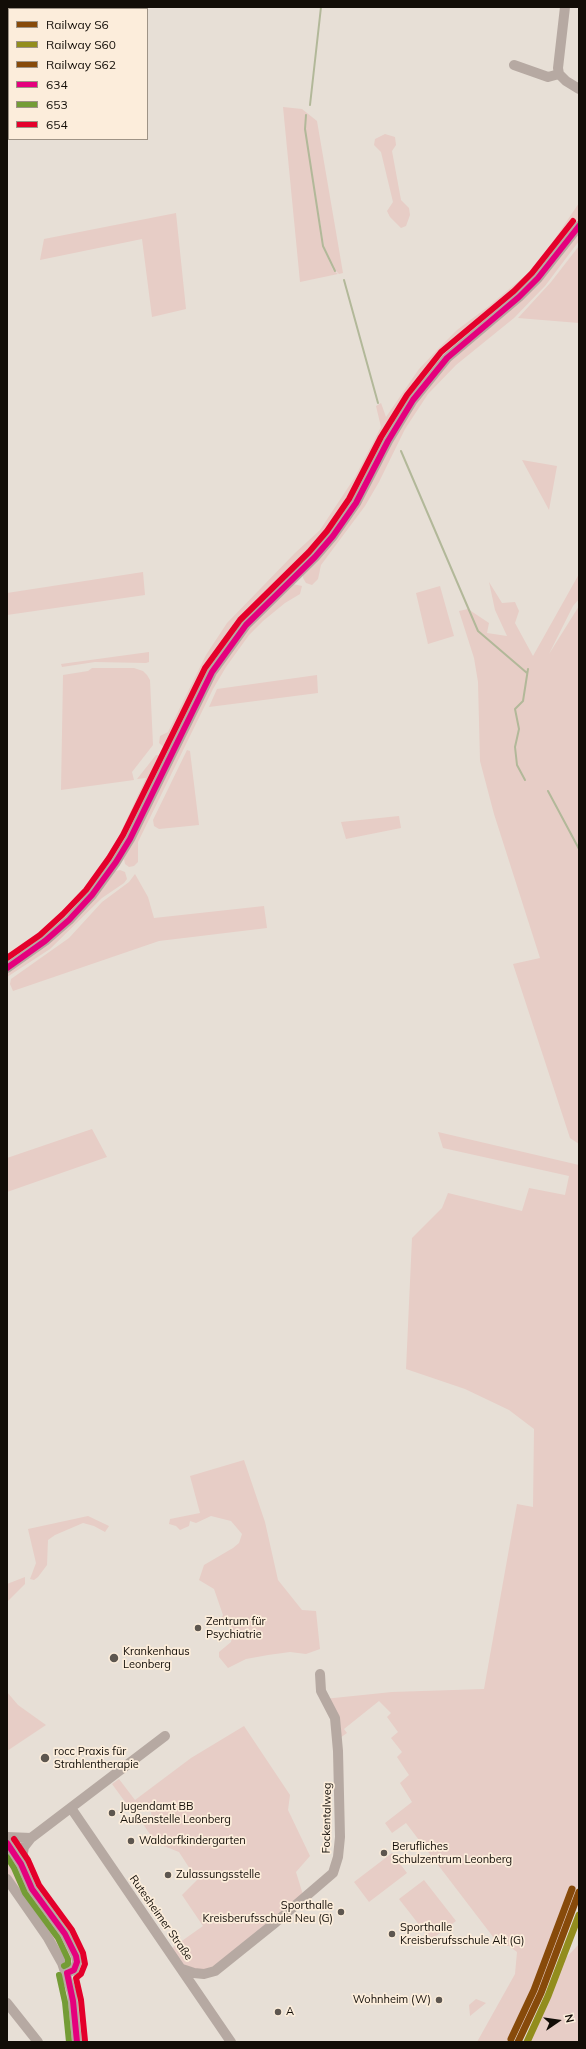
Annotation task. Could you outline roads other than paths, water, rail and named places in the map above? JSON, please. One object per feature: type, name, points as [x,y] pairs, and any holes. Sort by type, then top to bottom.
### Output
[{"type":"street","points":[[565,7],[557,61],[559,74],[566,82],[579,89]]},
{"type":"street","points":[[514,65],[548,77],[559,74]]},
{"type":"street","points":[[7,968],[45,941],[69,920],[92,895],[116,862],[130,839],[212,672],[230,645],[256,614],[315,557],[333,536],[356,503],[400,419],[432,375],[447,358],[519,297],[538,278],[579,226]]},
{"type":"street","name":"Fockentalweg","points":[[182,1969],[194,1973],[204,1974],[215,1971],[276,1922],[333,1873],[338,1857],[340,1837],[338,1751],[335,1718],[321,1691],[320,1674]]},
{"type":"street","points":[[21,1864],[24,1847],[31,1838],[165,1736]]},
{"type":"street","name":"Rutesheimer Straße","points":[[71,1808],[231,2042]]},
{"type":"street","points":[[7,1837],[31,1838]]},
{"type":"street","points":[[7,1842],[21,1864],[32,1889],[65,1934],[76,1956],[77,1962],[74,1970],[66,1973]]},
{"type":"street","points":[[7,1879],[48,1938],[66,1973],[74,2001],[77,2042]]},
{"type":"street","points":[[7,2003],[38,2042]]},
{"type":"waterway","points":[[310,105],[321,7]]},
{"type":"waterway","points":[[306,115],[305,129],[323,246],[335,271]]},
{"type":"waterway","points":[[344,280],[378,403]]},
{"type":"waterway","points":[[401,451],[478,631],[527,673]]},
{"type":"waterway","points":[[525,780],[517,765],[515,747],[519,729],[515,709],[523,701],[528,669]]},
{"type":"waterway","points":[[548,791],[579,849]]},
{"type":"rail line","name":"S62","points":[[511,2039],[534,1990],[572,1889]]},
{"type":"rail line","name":"S6","points":[[518,2042],[541,1993],[579,1892]]},
{"type":"rail line","name":"S60","points":[[527,2042],[548,1996],[579,1915]]},
{"type":"place","name":"Zentrum für Psychiatrie","points":[[198,1628]]},
{"type":"place","name":"Krankenhaus Leonberg","points":[[114,1658]]},
{"type":"place","name":"rocc Praxis für Strahlentherapie","points":[[45,1758]]},
{"type":"place","name":"Jugendamt BB Außenstelle Leonberg","points":[[112,1813]]},
{"type":"place","name":"Waldorfkindergarten","points":[[131,1841]]},
{"type":"place","name":"Berufliches Schulzentrum Leonberg","points":[[384,1853]]},
{"type":"place","name":"Zulassungsstelle","points":[[168,1875]]},
{"type":"place","name":"Sporthalle Kreisberufsschule Neu (G)","points":[[341,1912]]},
{"type":"place","name":"Sporthalle Kreisberufsschule Alt (G)","points":[[392,1934]]},
{"type":"place","name":"Wohnheim (W)","points":[[439,2000]]},
{"type":"place","name":"A","points":[[278,2012]]}]
